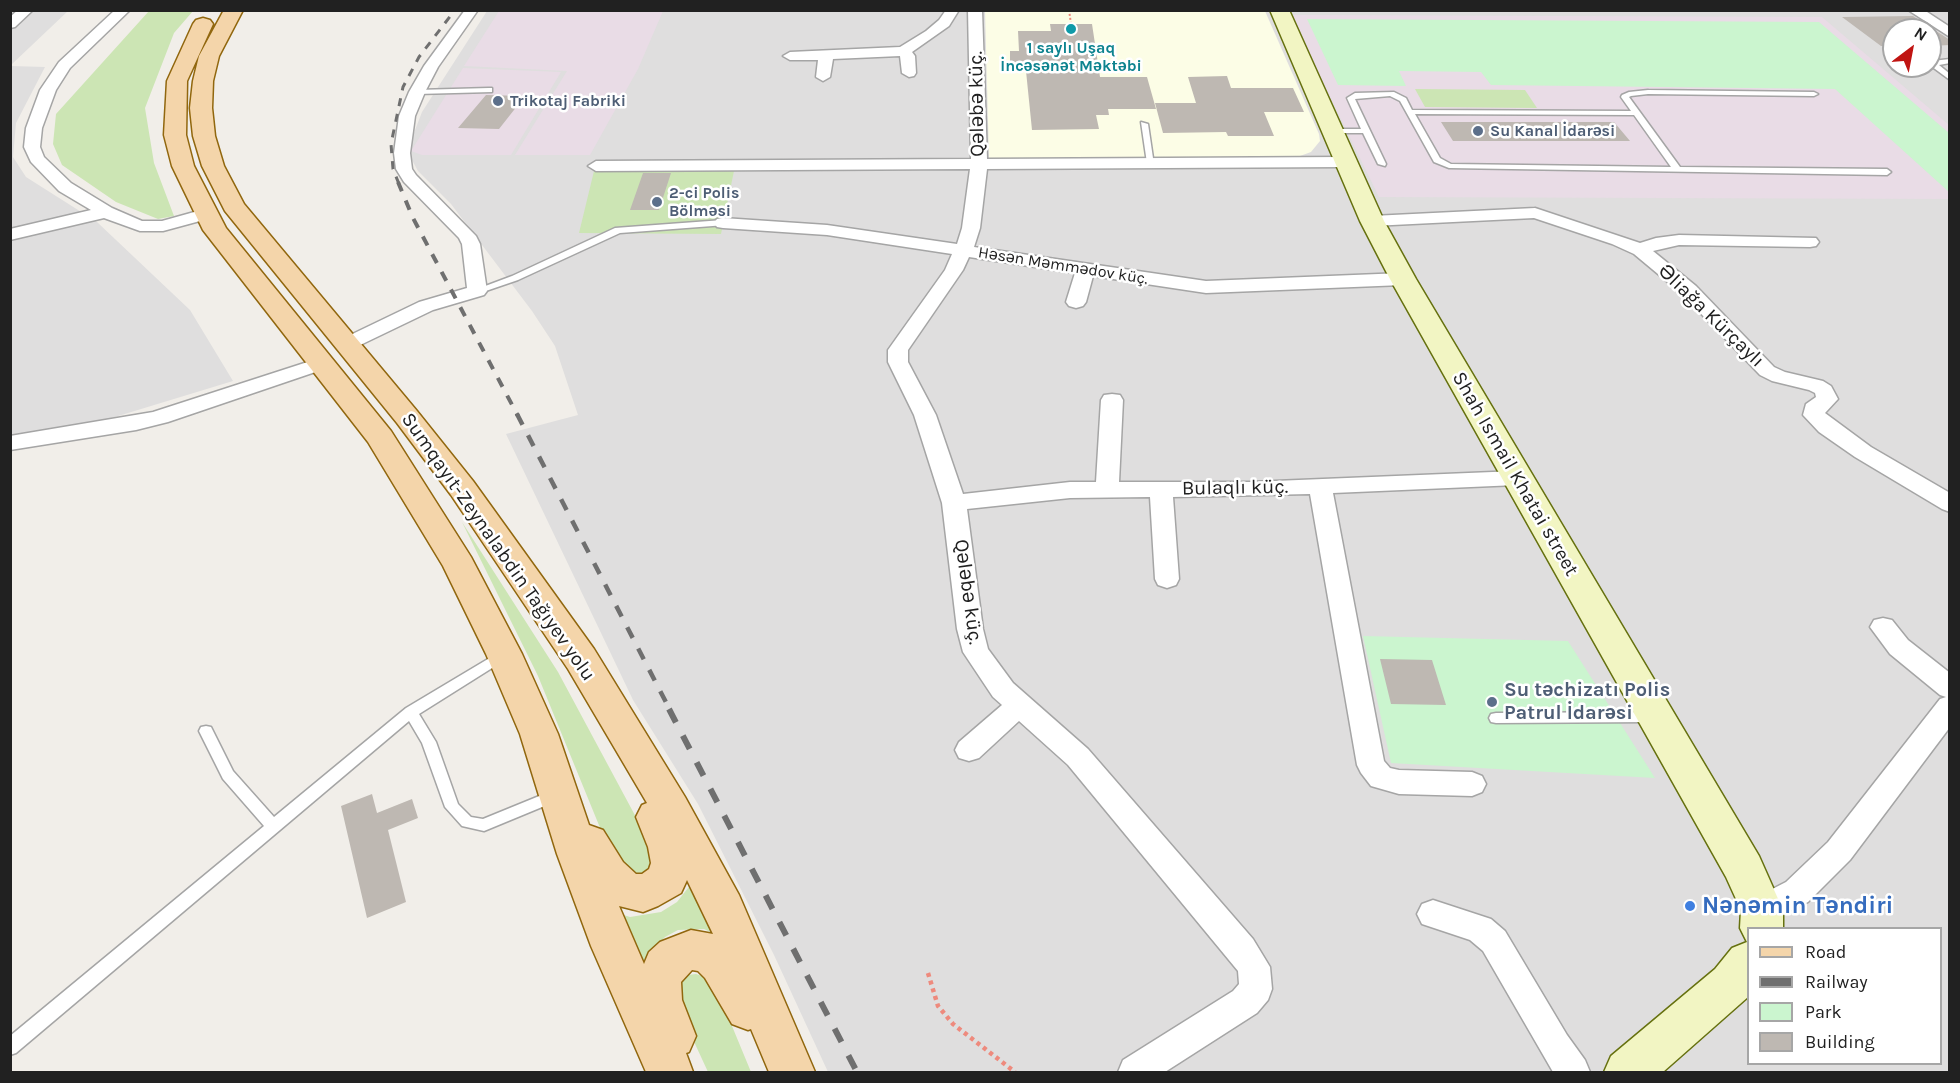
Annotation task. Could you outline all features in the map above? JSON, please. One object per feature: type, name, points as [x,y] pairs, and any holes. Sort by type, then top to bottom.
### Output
[{"type":"main road","name":"Sumqayıt-Zeynalabdin Tağıyev yolu","points":[[213,10],[199,30],[186,57],[177,81],[174,110],[175,135],[183,166],[205,214],[215,230],[335,354],[407,417],[462,488],[581,659],[671,809],[724,908],[792,1072]]},
{"type":"main road","name":"Sumqayıt-Zeynalabdin Tağıyev yolu","points":[[234,10],[209,56],[203,81],[201,108],[204,136],[213,166],[233,206],[335,354],[380,438],[459,565],[504,654],[538,734],[613,946],[670,1072]]},
{"type":"main road","points":[[558,795],[608,875],[622,888],[643,893],[666,880],[672,863],[669,847],[606,702]]},
{"type":"main road","points":[[688,1072],[659,1000],[659,982],[666,966],[676,956],[691,950],[709,953],[721,964],[735,984],[780,1072]]},
{"type":"street","points":[[10,24],[27,10]]},
{"type":"street","points":[[124,10],[70,59],[48,90],[34,128],[32,147],[37,159],[65,187],[106,212],[140,226],[153,227],[205,214]]},
{"type":"street","points":[[48,90],[68,80],[141,10]]},
{"type":"street","points":[[10,443],[136,423],[160,417],[335,354],[426,306],[477,291],[471,244],[467,236],[404,169],[403,139],[407,116],[417,92],[431,66],[472,10]]},
{"type":"street","points":[[790,56],[904,51],[931,34],[944,23],[953,10]]},
{"type":"street","name":"Qələbə küç.","points":[[975,10],[979,164],[970,228],[964,249],[954,270],[898,350],[898,362],[925,415],[954,503],[970,629],[976,652],[986,670],[1018,706],[1078,758],[1242,949],[1254,967],[1256,989],[1245,1002],[1136,1072]]},
{"type":"street","name":"Shah Ismail Khatai street","points":[[1279,10],[1344,162],[1372,221],[1517,478],[1744,869],[1762,919]]},
{"type":"street","points":[[1914,10],[1950,33]]},
{"type":"street","points":[[904,51],[908,56],[909,73]]},
{"type":"street","points":[[823,77],[826,55]]},
{"type":"street","points":[[596,166],[1344,162]]},
{"type":"street","points":[[10,236],[106,212]]},
{"type":"street","name":"Əliağa Kürçaylı","points":[[1372,221],[1535,213],[1618,240],[1640,250],[1689,290],[1767,371],[1779,377],[1816,385],[1824,390],[1827,399],[1814,409],[1814,415],[1827,427],[1863,452],[1950,504]]},
{"type":"street","name":"Həsən Məmmədov küç.","points":[[723,222],[793,226],[964,249],[1206,288],[1403,279]]},
{"type":"street","points":[[1591,251],[1618,240]]},
{"type":"street","points":[[1640,250],[1656,243],[1679,240],[1810,242]]},
{"type":"street","points":[[1076,302],[1085,269]]},
{"type":"street","points":[[1107,490],[1112,400]]},
{"type":"street","name":"Bulaqlı küç.","points":[[954,503],[1043,492],[1320,486],[1517,478]]},
{"type":"street","points":[[1320,486],[1371,765],[1381,778],[1399,782],[1472,784]]},
{"type":"street","points":[[1161,490],[1167,579]]},
{"type":"street","points":[[1884,627],[1899,646],[1950,688]]},
{"type":"street","points":[[969,750],[1018,706]]},
{"type":"street","points":[[1762,919],[1797,892],[1839,851],[1950,706]]},
{"type":"street","points":[[1433,914],[1480,929],[1494,941],[1555,1047],[1573,1072]]},
{"type":"street","points":[[1628,1072],[1731,984],[1747,964]]},
{"type":"lane","points":[[1950,61],[1935,63],[1935,66],[1950,78]]},
{"type":"lane","points":[[417,92],[489,90]]},
{"type":"lane","points":[[1678,170],[1625,97],[1637,92],[1814,94]]},
{"type":"lane","points":[[1382,164],[1352,102],[1355,95],[1382,93],[1397,95],[1403,100],[1437,160],[1449,166],[1887,172]]},
{"type":"lane","points":[[1410,112],[1635,113]]},
{"type":"lane","points":[[1144,124],[1151,163]]},
{"type":"lane","points":[[1331,131],[1366,131]]},
{"type":"lane","points":[[477,291],[515,278],[618,230],[723,222]]},
{"type":"lane","points":[[10,1047],[411,712],[504,654]]},
{"type":"lane","points":[[411,712],[429,742],[452,807],[467,822],[484,825],[558,795]]},
{"type":"lane","points":[[1497,718],[1656,717]]},
{"type":"lane","points":[[206,731],[228,775],[274,827]]},
{"type":"path","points":[[1069,10],[1071,24]]},
{"type":"path","points":[[928,973],[938,1006],[953,1024],[1015,1072]]},
{"type":"shaded area","points":[[11,11],[68,11],[11,65]]},
{"type":"shaded area","points":[[487,11],[1949,11],[1949,1072],[828,1072],[774,955],[698,804],[633,700],[506,434],[578,415],[555,346],[532,311],[451,204],[418,171],[407,151],[422,112]]},
{"type":"shaded area","points":[[499,11],[663,11],[638,69],[590,155],[515,155],[567,71],[464,66]]},
{"type":"shaded area","points":[[985,11],[1265,11],[1319,134],[1320,141],[1311,152],[1300,156],[1282,157],[989,159]]},
{"type":"shaded area","points":[[1290,15],[1822,17],[1882,68],[1882,78],[1894,78],[1949,125],[1949,199],[1379,197]]},
{"type":"shaded area","points":[[11,66],[45,67],[16,123],[13,157],[26,177],[97,222],[190,310],[233,381],[105,420],[11,436]]},
{"type":"shaded area","points":[[463,68],[561,72],[511,155],[422,155],[411,151]]},
{"type":"green space","points":[[149,11],[193,11],[174,33],[145,108],[154,163],[174,216],[158,219],[116,202],[62,165],[53,144],[56,114]]},
{"type":"green space","points":[[1307,19],[1819,22],[1949,133],[1949,192],[1835,89],[1491,85],[1481,72],[1399,71],[1406,86],[1338,85]]},
{"type":"green space","points":[[1415,89],[1525,90],[1537,108],[1425,107]]},
{"type":"green space","name":"2-ci Polis Bölməsi","points":[[594,171],[734,171],[721,234],[579,233]]},
{"type":"green space","points":[[462,522],[558,672],[652,847],[651,868],[643,874],[634,876],[614,862],[538,676]]},
{"type":"green space","name":"Su təchizatı Polis Patrul İdarəsi","points":[[1363,636],[1568,641],[1655,778],[1391,763]]},
{"type":"green space","points":[[692,883],[719,936],[704,929],[678,930],[665,937],[650,952],[638,976],[614,912],[630,917],[661,912],[677,902]]},
{"type":"green space","points":[[696,974],[708,978],[720,997],[751,1072],[708,1072],[684,1020],[679,981],[688,975]]},
{"type":"building","points":[[1913,16],[1916,18],[1882,18],[1881,46],[1842,17]]},
{"type":"building","points":[[1050,24],[1092,24],[1100,77],[1147,77],[1156,109],[1108,109],[1109,115],[1096,115],[1099,129],[1032,130],[1026,71],[1010,71],[1010,51],[1019,51],[1018,31],[1051,31]]},
{"type":"building","points":[[1942,35],[1950,40],[1950,45],[1942,45]]},
{"type":"building","points":[[1227,76],[1231,88],[1293,88],[1304,112],[1264,112],[1274,136],[1228,136],[1226,132],[1163,133],[1155,103],[1196,103],[1188,77]]},
{"type":"building","points":[[486,95],[525,96],[499,129],[458,128]]},
{"type":"building","points":[[1441,122],[1614,122],[1630,141],[1453,141]]},
{"type":"building","points":[[643,173],[671,173],[659,210],[630,210]]},
{"type":"building","points":[[1380,659],[1432,660],[1446,705],[1391,704]]},
{"type":"building","points":[[372,794],[377,813],[412,799],[418,818],[388,830],[406,902],[367,918],[341,806]]},
{"type":"railway","points":[[399,184],[393,169],[391,144],[403,87],[419,57],[455,10]]},
{"type":"railway","points":[[398,182],[413,218],[518,416]]},
{"type":"railway","points":[[517,414],[670,710]]},
{"type":"railway","points":[[669,709],[857,1072]]},
{"type":"place","name":"1 saylı Uşaq İncəsənət Məktəbi","points":[[1071,29]]},
{"type":"place","name":"Trikotaj Fabriki","points":[[498,101]]},
{"type":"place","name":"Su Kanal İdarəsi","points":[[1478,131]]},
{"type":"place","name":"2-ci Polis Bölməsi","points":[[657,202]]},
{"type":"place","name":"Su təchizatı Polis Patrul İdarəsi","points":[[1492,702]]},
{"type":"place","name":"Nənəmin Təndiri","points":[[1690,906]]}]
